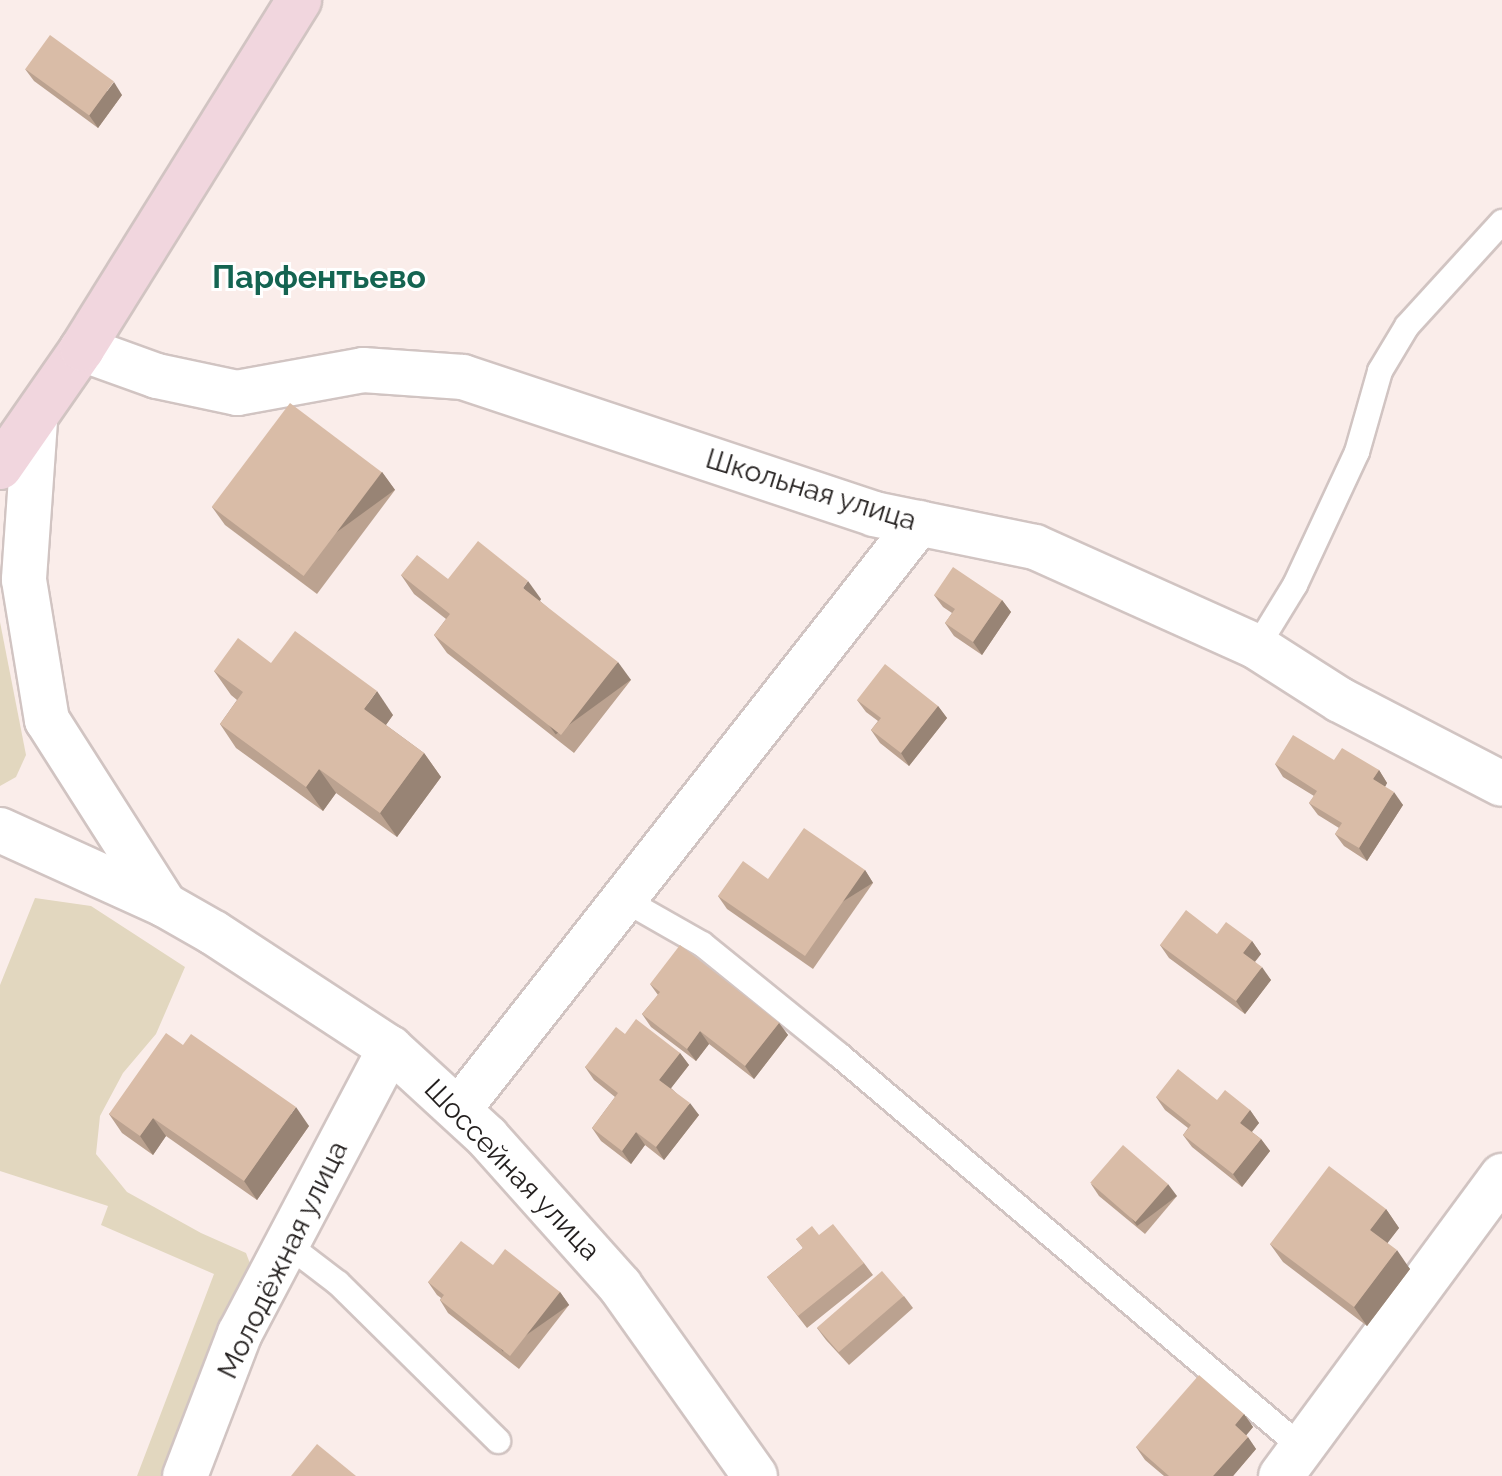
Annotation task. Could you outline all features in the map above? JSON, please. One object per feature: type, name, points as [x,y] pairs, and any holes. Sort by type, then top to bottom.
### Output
[{"type":"main road","points":[[0,467],[35,421],[82,349],[299,0]]},
{"type":"street","name":"Школьная улица","points":[[82,349],[157,376],[237,393],[363,370],[463,377],[859,509],[1035,547],[1257,647],[1340,700],[1502,784]]},
{"type":"street","points":[[35,421],[24,580],[47,720],[165,905]]},
{"type":"street","points":[[459,1109],[919,523]]},
{"type":"street","name":"Шоссейная улица","points":[[0,830],[165,905],[214,933],[390,1048],[459,1109],[620,1286],[755,1476]]},
{"type":"street","name":"Молодёжная улица","points":[[185,1476],[240,1333],[390,1048]]},
{"type":"street","points":[[1291,1461],[1502,1176]]},
{"type":"lane","points":[[1257,647],[1295,585],[1357,452],[1380,371],[1407,326],[1502,222]]},
{"type":"lane","points":[[623,899],[702,944],[827,1045],[1291,1461]]},
{"type":"lane","points":[[287,1244],[338,1283],[498,1441]]},
{"type":"shaded area","points":[[0,622],[26,755],[16,777],[0,786]]},
{"type":"shaded area","points":[[35,898],[91,906],[185,967],[156,1034],[123,1073],[100,1116],[96,1154],[127,1192],[201,1233],[246,1253],[254,1274],[172,1476],[137,1476],[214,1274],[101,1225],[108,1206],[0,1171],[0,985]]},
{"type":"building","points":[[50,35],[114,81],[89,115],[25,69]]},
{"type":"building","points":[[290,403],[382,472],[304,576],[212,507]]},
{"type":"building","points":[[478,541],[528,581],[523,588],[618,662],[561,735],[434,635],[450,614],[401,575],[417,555],[448,579]]},
{"type":"building","points":[[953,567],[1002,600],[973,642],[945,623],[955,609],[934,595]]},
{"type":"building","points":[[295,631],[377,691],[364,709],[424,753],[380,813],[319,769],[306,787],[220,724],[243,692],[214,671],[238,638],[271,663]]},
{"type":"building","points":[[885,664],[938,706],[901,753],[871,730],[881,718],[857,700]]},
{"type":"building","points":[[1293,735],[1334,760],[1342,748],[1379,770],[1373,779],[1394,792],[1359,848],[1335,834],[1342,823],[1309,803],[1317,791],[1275,764]]},
{"type":"building","points":[[804,828],[865,870],[805,956],[718,896],[743,861],[768,879]]},
{"type":"building","points":[[1186,910],[1217,934],[1226,922],[1252,941],[1243,953],[1262,967],[1236,1001],[1160,945]]},
{"type":"building","points":[[680,945],[779,1023],[745,1066],[700,1031],[687,1049],[642,1014],[660,992],[650,984]]},
{"type":"building","points":[[636,1019],[680,1053],[659,1080],[690,1103],[656,1147],[636,1132],[622,1151],[592,1128],[618,1093],[585,1067],[616,1027],[625,1034]]},
{"type":"building","points":[[166,1033],[183,1045],[191,1034],[296,1107],[244,1181],[153,1118],[140,1136],[109,1114]]},
{"type":"building","points":[[1178,1069],[1217,1100],[1225,1090],[1250,1110],[1240,1123],[1261,1139],[1233,1174],[1183,1135],[1191,1125],[1156,1097]]},
{"type":"building","points":[[1123,1145],[1168,1184],[1135,1222],[1090,1183]]},
{"type":"building","points":[[1329,1166],[1386,1209],[1370,1230],[1397,1250],[1354,1307],[1270,1244]]},
{"type":"building","points":[[833,1224],[864,1263],[798,1316],[767,1277],[803,1248],[796,1239],[812,1226],[819,1235]]},
{"type":"building","points":[[461,1241],[493,1265],[505,1249],[560,1292],[510,1356],[440,1300],[444,1295],[428,1282]]},
{"type":"building","points":[[882,1271],[904,1296],[839,1352],[817,1327]]},
{"type":"building","points":[[1199,1375],[1244,1414],[1235,1425],[1248,1437],[1213,1476],[1169,1476],[1136,1447]]},
{"type":"building","points":[[317,1444],[356,1476],[291,1476]]},
{"type":"district","name":"Парфентьево","points":[[319,277]]}]
